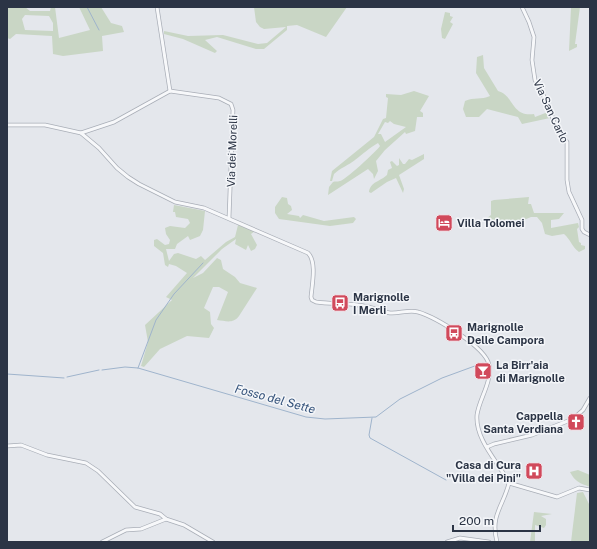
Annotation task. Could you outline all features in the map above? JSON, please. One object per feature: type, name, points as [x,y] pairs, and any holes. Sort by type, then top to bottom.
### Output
[{"type":"street","points":[[81,133],[114,122],[170,91],[157,7]]},
{"type":"street","name":"Via San Carlo","points":[[522,7],[530,22],[534,37],[532,60],[535,80],[548,104],[555,125],[567,142],[567,180],[570,192],[582,220],[582,229],[590,236]]},
{"type":"street","name":"Via dei Morelli","points":[[170,91],[219,98],[232,106],[230,218]]},
{"type":"street","points":[[7,125],[45,125],[81,133],[128,177],[175,202],[204,208],[308,253],[312,259],[312,300],[324,303],[358,304],[389,313],[416,312],[454,332],[472,344],[487,360],[489,365],[488,379],[477,416],[478,428],[510,483],[524,489],[557,497],[579,488],[590,490]]},
{"type":"street","points":[[488,447],[494,444],[546,431],[573,419],[580,413],[590,398]]},
{"type":"street","points":[[7,446],[21,445],[47,455],[86,463],[98,471],[135,507],[160,514],[184,525],[213,542]]},
{"type":"street","points":[[496,542],[494,526],[495,519],[510,483]]},
{"type":"street","points":[[102,542],[126,530],[141,529],[166,518]]},
{"type":"street","points":[[447,542],[460,538],[489,542]]},
{"type":"green space","points":[[7,7],[25,7],[30,11],[50,11],[51,7],[55,7],[59,38],[90,30],[79,7],[101,7],[111,23],[122,26],[124,32],[102,36],[103,51],[63,56],[53,54],[52,36],[16,34],[10,39],[7,38]],"holes":[[[25,15],[49,16],[53,23],[53,31],[25,30],[22,19]]]},
{"type":"green space","points":[[254,7],[347,7],[326,37],[297,25],[287,26],[287,30],[264,49],[256,49],[217,37],[205,40],[217,51],[215,53],[183,39],[164,34],[164,31],[188,36],[223,35],[258,44],[267,43],[286,27],[264,29],[260,27],[256,22]]},
{"type":"green space","points":[[571,7],[580,7],[575,44],[577,44],[577,47],[569,51]]},
{"type":"green space","points":[[445,12],[450,13],[450,16],[453,17],[450,22],[453,24],[445,39],[442,38],[441,29]]},
{"type":"green space","points":[[483,55],[484,68],[498,91],[503,93],[517,109],[527,114],[534,114],[535,117],[548,112],[550,118],[522,124],[518,117],[487,109],[479,117],[466,117],[463,109],[465,101],[490,96],[476,73],[477,57]]},
{"type":"green space","points":[[414,91],[429,96],[420,111],[423,113],[423,117],[417,117],[415,131],[406,134],[405,132],[385,150],[376,161],[378,171],[374,179],[373,174],[368,169],[328,195],[329,187],[333,182],[343,180],[378,149],[380,146],[378,143],[353,162],[336,172],[332,181],[330,181],[332,171],[374,137],[383,119],[386,118],[388,98],[386,97],[386,94],[401,95]],"holes":[[[390,121],[394,124],[406,127],[385,142],[381,134],[378,134],[385,122],[388,123]]]},
{"type":"green space","points":[[424,154],[424,159],[399,175],[404,189],[403,193],[396,178],[387,182],[371,193],[369,192],[371,186],[385,177],[388,170],[392,168],[390,162],[392,161],[397,166],[399,165],[399,158],[403,164],[405,164],[409,159],[412,160]]},
{"type":"green space","points":[[282,197],[287,198],[288,204],[291,206],[292,210],[287,214],[299,216],[300,218],[303,215],[324,221],[354,217],[356,219],[353,223],[330,226],[279,219],[275,213],[275,207]]},
{"type":"green space","points":[[529,197],[528,204],[531,204],[534,213],[564,213],[559,219],[551,220],[551,228],[578,223],[579,227],[577,229],[579,242],[581,245],[585,246],[585,249],[579,252],[564,234],[552,236],[545,234],[542,223],[537,217],[531,217],[524,220],[488,221],[486,219],[491,215],[491,201]]},
{"type":"green space","points":[[174,205],[205,211],[203,230],[200,236],[190,240],[188,236],[177,244],[175,249],[166,249],[169,261],[174,254],[178,253],[196,259],[201,256],[205,260],[226,242],[235,237],[238,225],[255,231],[251,234],[257,245],[255,249],[251,251],[248,245],[246,250],[235,244],[236,239],[222,249],[193,278],[203,273],[217,258],[221,260],[223,269],[235,277],[240,283],[257,288],[237,319],[229,321],[217,320],[228,292],[219,287],[213,287],[204,308],[210,312],[211,324],[214,328],[209,338],[187,336],[160,349],[144,367],[141,366],[148,342],[145,325],[172,300],[166,297],[187,273],[176,266],[169,264],[168,267],[165,265],[163,253],[154,246],[154,240],[157,239],[165,245],[169,244],[170,240],[166,234],[165,228],[170,226],[185,228],[190,223],[188,219],[176,217],[175,212],[173,212]]},
{"type":"green space","points":[[578,470],[590,475],[590,487],[576,480],[570,472]]},
{"type":"green space","points":[[583,492],[590,506],[590,542],[571,542],[577,493]]},
{"type":"green space","points":[[534,512],[552,514],[541,516],[546,519],[546,525],[544,528],[535,525],[535,542],[530,542]]},
{"type":"waterway","points":[[87,7],[99,30]]},
{"type":"waterway","points":[[138,368],[156,320],[174,294],[203,263]]},
{"type":"waterway","name":"Fosso del Sette","points":[[102,370],[125,367],[138,368],[306,417],[325,419],[376,417],[400,399],[442,378],[483,363]]},
{"type":"waterway","name":"Fosso del Sette","points":[[67,377],[99,370]]},
{"type":"waterway","name":"Fosso del Sette","points":[[7,374],[64,378]]},
{"type":"waterway","points":[[372,418],[369,435],[370,438],[446,480]]},
{"type":"place","name":"Villa Tolomei","points":[[444,223]]},
{"type":"place","name":"Marignolle I Merli","points":[[340,303]]},
{"type":"place","name":"Marignolle Delle Campora","points":[[454,333]]},
{"type":"place","name":"La Birr'aia di Marignolle","points":[[483,371]]},
{"type":"place","name":"Cappella Santa Verdiana","points":[[576,422]]},
{"type":"place","name":"Casa di Cura \"Villa dei Pini\"","points":[[534,471]]}]
